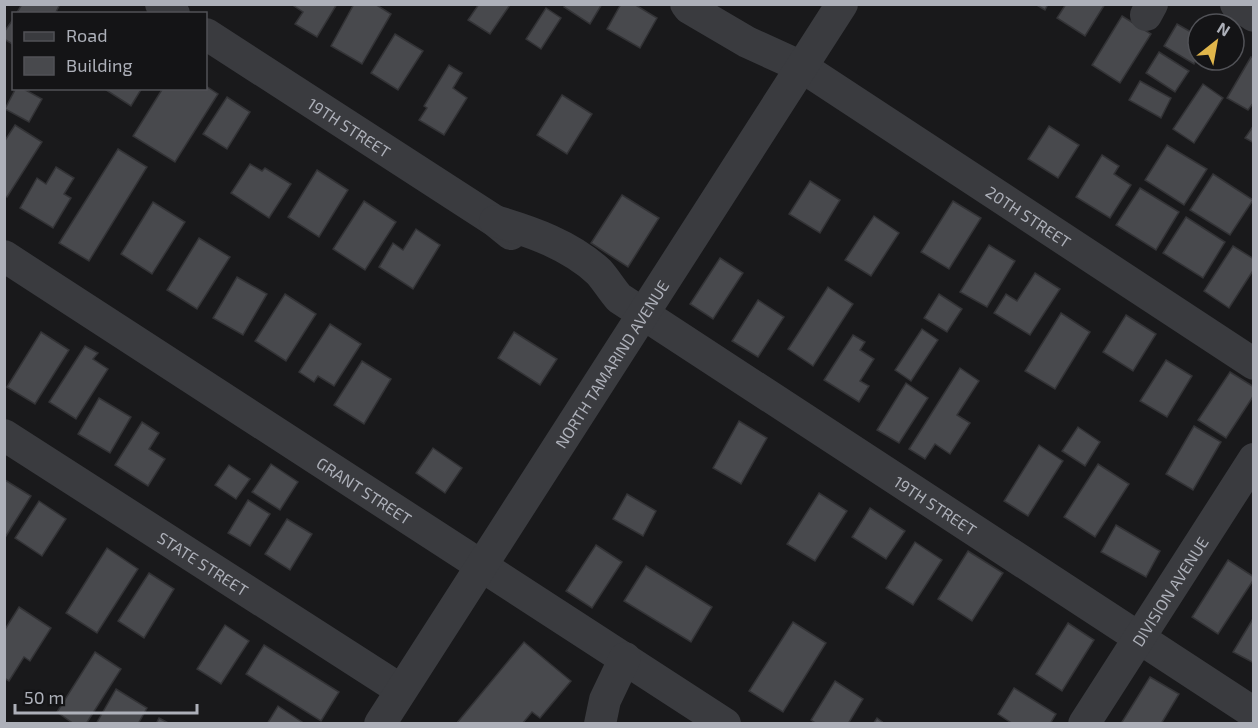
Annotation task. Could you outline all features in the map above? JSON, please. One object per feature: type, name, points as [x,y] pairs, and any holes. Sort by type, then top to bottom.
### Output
[{"type":"street","name":"20TH STREET","points":[[686,4],[689,8],[747,42],[802,67],[1254,364]]},
{"type":"street","name":"20TH STREET","points":[[725,4],[787,50],[802,67]]},
{"type":"street","name":"NORTH TAMARIND AVENUE","points":[[380,723],[482,565],[631,306],[802,67],[842,4]]},
{"type":"street","points":[[1236,4],[1254,16]]},
{"type":"street","name":"19TH STREET","points":[[207,35],[495,221],[536,234],[578,255],[600,273],[631,306],[1254,713]]},
{"type":"street","name":"GRANT STREET","points":[[4,256],[725,723]]},
{"type":"street","name":"STATE STREET","points":[[4,435],[401,690]]},
{"type":"street","name":"DIVISION AVENUE","points":[[1084,723],[1254,459]]},
{"type":"street","points":[[600,723],[605,700],[625,658]]},
{"type":"building","points":[[22,4],[60,4],[56,12],[17,12]]},
{"type":"building","points":[[291,4],[337,4],[317,37],[295,24],[303,12]]},
{"type":"building","points":[[354,4],[375,4],[391,14],[362,64],[331,46]]},
{"type":"building","points":[[479,4],[510,5],[490,34],[468,20]]},
{"type":"building","points":[[565,4],[602,4],[590,24],[564,7]]},
{"type":"building","points":[[621,4],[634,4],[657,18],[640,48],[607,29]]},
{"type":"building","points":[[1035,4],[1048,4],[1045,10]]},
{"type":"building","points":[[1066,4],[1105,4],[1085,36],[1057,18]]},
{"type":"building","points":[[546,8],[561,18],[541,49],[526,39]]},
{"type":"building","points":[[1122,16],[1151,34],[1120,83],[1092,65]]},
{"type":"building","points":[[12,21],[12,44],[4,39],[4,32]]},
{"type":"building","points":[[1177,24],[1186,29],[1186,59],[1164,46]]},
{"type":"building","points":[[395,34],[423,51],[398,90],[371,73]]},
{"type":"building","points":[[1159,52],[1188,72],[1175,92],[1146,73]]},
{"type":"building","points":[[1251,57],[1254,58],[1254,102],[1248,110],[1227,98],[1242,72],[1246,72],[1246,66]]},
{"type":"building","points":[[449,65],[462,73],[453,88],[467,98],[444,135],[419,120],[427,108],[424,106]]},
{"type":"building","points":[[1140,81],[1171,98],[1161,118],[1129,100]]},
{"type":"building","points":[[1203,84],[1223,98],[1194,143],[1173,129]]},
{"type":"building","points":[[207,87],[218,94],[175,162],[133,136],[162,90],[207,90]]},
{"type":"building","points":[[15,90],[26,90],[42,99],[29,122],[5,109]]},
{"type":"building","points":[[106,90],[141,90],[131,106]]},
{"type":"building","points":[[562,95],[592,114],[567,154],[537,135]]},
{"type":"building","points":[[227,97],[250,112],[227,149],[203,134]]},
{"type":"building","points":[[15,125],[42,142],[7,197],[4,195],[4,142]]},
{"type":"building","points":[[1254,125],[1254,143],[1245,138]]},
{"type":"building","points":[[1049,126],[1079,145],[1058,178],[1028,159]]},
{"type":"building","points":[[1167,145],[1207,169],[1184,205],[1145,180]]},
{"type":"building","points":[[118,149],[147,167],[89,261],[59,243]]},
{"type":"building","points":[[1102,155],[1119,166],[1114,174],[1131,185],[1110,218],[1076,197]]},
{"type":"building","points":[[250,164],[262,171],[265,168],[291,184],[269,218],[231,193]]},
{"type":"building","points":[[56,167],[74,178],[64,194],[71,198],[53,228],[20,208],[37,178],[46,184]]},
{"type":"building","points":[[317,170],[348,190],[319,237],[288,217]]},
{"type":"building","points":[[1213,174],[1253,200],[1230,235],[1190,210]]},
{"type":"building","points":[[810,181],[840,200],[820,233],[789,214]]},
{"type":"building","points":[[1140,188],[1179,212],[1156,250],[1116,225]]},
{"type":"building","points":[[622,195],[659,218],[628,267],[591,243]]},
{"type":"building","points":[[364,201],[396,222],[365,270],[333,249]]},
{"type":"building","points":[[953,201],[981,218],[949,269],[921,252]]},
{"type":"building","points":[[153,202],[185,222],[152,274],[121,254]]},
{"type":"building","points":[[874,216],[899,233],[871,276],[845,260]]},
{"type":"building","points":[[1186,217],[1225,242],[1203,278],[1163,253]]},
{"type":"building","points":[[416,229],[440,245],[413,289],[379,267],[393,243],[403,250]]},
{"type":"building","points":[[199,238],[230,257],[197,309],[167,290]]},
{"type":"building","points":[[989,245],[1015,261],[987,307],[960,292]]},
{"type":"building","points":[[1233,246],[1254,259],[1254,269],[1229,308],[1204,291]]},
{"type":"building","points":[[720,258],[743,273],[713,319],[690,304]]},
{"type":"building","points":[[1035,273],[1060,289],[1030,335],[994,313],[1006,294],[1017,301]]},
{"type":"building","points":[[237,277],[267,294],[243,335],[213,318]]},
{"type":"building","points":[[828,287],[853,304],[813,366],[788,349]]},
{"type":"building","points":[[285,294],[316,314],[286,361],[255,341]]},
{"type":"building","points":[[939,294],[962,309],[947,332],[924,318]]},
{"type":"building","points":[[758,300],[784,317],[758,357],[732,341]]},
{"type":"building","points":[[1061,313],[1090,332],[1055,389],[1025,371]]},
{"type":"building","points":[[1126,315],[1156,334],[1133,371],[1103,352]]},
{"type":"building","points":[[330,324],[361,344],[334,386],[318,376],[314,382],[299,372]]},
{"type":"building","points":[[922,329],[938,340],[911,381],[895,370]]},
{"type":"building","points":[[41,332],[69,350],[35,404],[7,387]]},
{"type":"building","points":[[514,332],[557,359],[540,385],[498,358]]},
{"type":"building","points":[[853,335],[865,342],[860,350],[874,359],[860,381],[869,386],[859,402],[824,380]]},
{"type":"building","points":[[85,346],[98,353],[93,359],[108,369],[76,419],[49,402]]},
{"type":"building","points":[[1166,360],[1192,376],[1167,417],[1140,401]]},
{"type":"building","points":[[362,361],[391,379],[364,424],[334,405]]},
{"type":"building","points":[[960,368],[979,381],[957,415],[970,423],[950,454],[935,444],[925,459],[909,449]]},
{"type":"building","points":[[1230,372],[1254,387],[1254,395],[1226,438],[1198,420]]},
{"type":"building","points":[[906,383],[928,398],[899,443],[877,430]]},
{"type":"building","points":[[99,398],[131,417],[110,453],[78,434]]},
{"type":"building","points":[[739,421],[767,438],[741,484],[713,468]]},
{"type":"building","points":[[142,422],[159,433],[149,449],[165,459],[148,486],[115,465]]},
{"type":"building","points":[[1194,426],[1221,442],[1193,490],[1166,474]]},
{"type":"building","points":[[1078,427],[1100,442],[1085,466],[1062,451]]},
{"type":"building","points":[[1039,445],[1063,461],[1028,516],[1004,501]]},
{"type":"building","points":[[433,448],[462,468],[445,493],[416,473]]},
{"type":"building","points":[[271,464],[298,482],[280,510],[252,492]]},
{"type":"building","points":[[1098,464],[1129,484],[1095,537],[1064,517]]},
{"type":"building","points":[[229,465],[250,479],[236,499],[215,485]]},
{"type":"building","points":[[5,480],[31,496],[6,536],[4,535]]},
{"type":"building","points":[[819,493],[847,511],[815,561],[787,544]]},
{"type":"building","points":[[627,494],[656,511],[643,536],[613,519]]},
{"type":"building","points":[[248,500],[270,514],[250,546],[228,533]]},
{"type":"building","points":[[39,501],[66,519],[42,556],[15,538]]},
{"type":"building","points":[[870,508],[905,531],[886,559],[852,537]]},
{"type":"building","points":[[287,519],[312,534],[290,570],[265,554]]},
{"type":"building","points":[[1116,525],[1160,551],[1146,577],[1101,552]]},
{"type":"building","points":[[915,542],[942,560],[913,605],[886,588]]},
{"type":"building","points":[[596,545],[622,562],[592,608],[566,591]]},
{"type":"building","points":[[107,548],[138,569],[97,633],[66,613]]},
{"type":"building","points":[[968,551],[1003,573],[972,621],[938,599]]},
{"type":"building","points":[[1228,560],[1254,579],[1218,634],[1192,617]]},
{"type":"building","points":[[646,566],[712,607],[691,642],[624,601]]},
{"type":"building","points":[[149,573],[174,589],[144,638],[118,621]]},
{"type":"building","points":[[19,607],[51,628],[30,661],[24,657],[9,681],[4,678],[4,631]]},
{"type":"building","points":[[1254,617],[1254,663],[1233,652]]},
{"type":"building","points":[[793,622],[826,643],[783,712],[749,691]]},
{"type":"building","points":[[1068,623],[1094,640],[1062,691],[1036,674]]},
{"type":"building","points":[[225,625],[249,641],[221,684],[197,669]]},
{"type":"building","points":[[524,642],[571,681],[540,718],[532,712],[522,724],[456,724]]},
{"type":"building","points":[[264,645],[339,692],[321,721],[246,674]]},
{"type":"building","points":[[95,652],[121,669],[86,724],[74,724],[57,712]]},
{"type":"building","points":[[1150,677],[1179,694],[1161,724],[1125,724],[1122,722]]},
{"type":"building","points":[[835,681],[863,699],[848,724],[817,724],[811,720]]},
{"type":"building","points":[[1014,688],[1056,714],[1050,724],[1013,724],[998,714]]},
{"type":"building","points":[[116,689],[147,708],[138,724],[96,724]]},
{"type":"building","points":[[278,706],[305,724],[267,724]]},
{"type":"building","points":[[159,718],[170,724],[156,724]]},
{"type":"building","points":[[877,718],[885,724],[873,724]]}]
